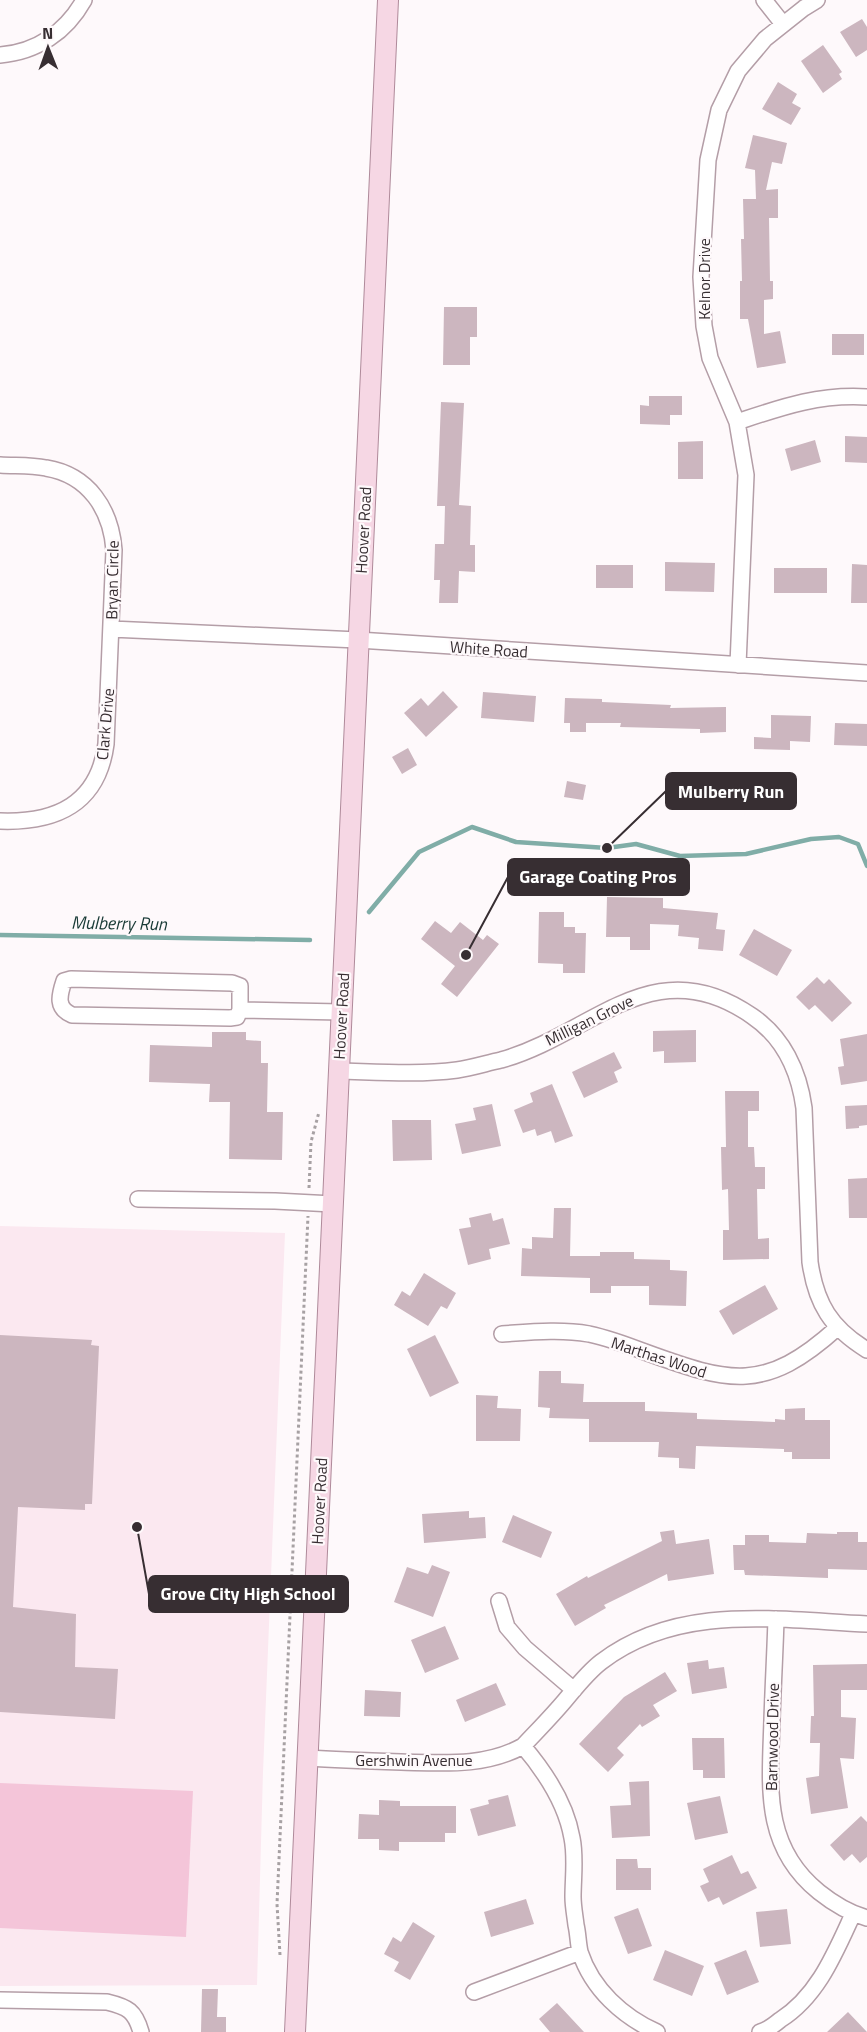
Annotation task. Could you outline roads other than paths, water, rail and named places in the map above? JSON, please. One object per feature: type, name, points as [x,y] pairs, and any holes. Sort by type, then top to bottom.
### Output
[{"type":"main road","name":"Hoover Road","points":[[296,2032],[388,0]]},
{"type":"street","points":[[0,55],[27,50],[45,42],[73,18],[84,0]]},
{"type":"street","points":[[764,0],[783,24]]},
{"type":"street","name":"Kelnor Drive","points":[[738,665],[746,475],[737,422],[710,358],[701,298],[708,160],[719,110],[738,71],[765,39],[817,0]]},
{"type":"street","points":[[737,422],[787,405],[831,396],[867,398]]},
{"type":"street","name":"Bryan Circle","points":[[0,465],[40,467],[65,474],[93,494],[103,506],[110,520],[114,550],[111,629]]},
{"type":"street","name":"White Road","points":[[111,629],[358,640],[867,673]]},
{"type":"street","name":"Clark Drive","points":[[0,821],[37,820],[55,815],[73,806],[94,782],[104,757],[106,744],[111,629]]},
{"type":"street","points":[[71,979],[232,983],[240,986],[240,1010],[237,1017],[230,1018],[72,1015],[64,1012],[60,1006],[64,981],[71,979]]},
{"type":"street","name":"Milligan Grove","points":[[339,1071],[413,1073],[457,1070],[503,1059],[540,1044],[617,1004],[642,994],[660,990],[678,990],[721,997],[738,1006],[771,1031],[796,1070],[802,1089],[804,1108],[812,1279],[825,1313],[837,1328],[867,1350]]},
{"type":"street","points":[[240,1010],[341,1012]]},
{"type":"street","points":[[138,1199],[333,1204]]},
{"type":"street","name":"Marthas Wood","points":[[502,1334],[558,1331],[589,1334],[696,1371],[735,1377],[758,1375],[780,1368],[815,1348],[837,1328]]},
{"type":"street","points":[[499,1601],[507,1628],[525,1648],[574,1690]]},
{"type":"street","name":"Gershwin Avenue","points":[[308,1758],[446,1763],[486,1760],[508,1755],[523,1746],[599,1663],[624,1646],[655,1632],[688,1623],[727,1619],[867,1623]]},
{"type":"street","name":"Barnwood Drive","points":[[776,1620],[770,1776],[771,1804],[777,1833],[788,1857],[806,1882],[830,1900],[860,1916]]},
{"type":"street","points":[[523,1746],[541,1767],[564,1808],[573,1840],[573,1899],[580,1952],[594,1981],[615,2006],[641,2025],[657,2032]]},
{"type":"street","points":[[760,2032],[792,2013],[810,1993],[860,1916]]},
{"type":"street","points":[[474,1992],[580,1952]]},
{"type":"street","points":[[0,2000],[107,2002],[124,2006],[137,2018],[141,2032]]},
{"type":"waterway","name":"Mulberry Run","points":[[369,912],[419,852],[472,827],[516,842],[607,848],[636,844],[680,856],[746,854],[811,839],[839,837],[858,844],[867,866]]},
{"type":"waterway","name":"Mulberry Run","points":[[0,935],[310,940]]},
{"type":"place","name":"Mulberry Run","points":[[607,848]]},
{"type":"place","name":"Garage Coating Pros","points":[[466,955]]},
{"type":"place","name":"Grove City High School","points":[[137,1527]]}]
